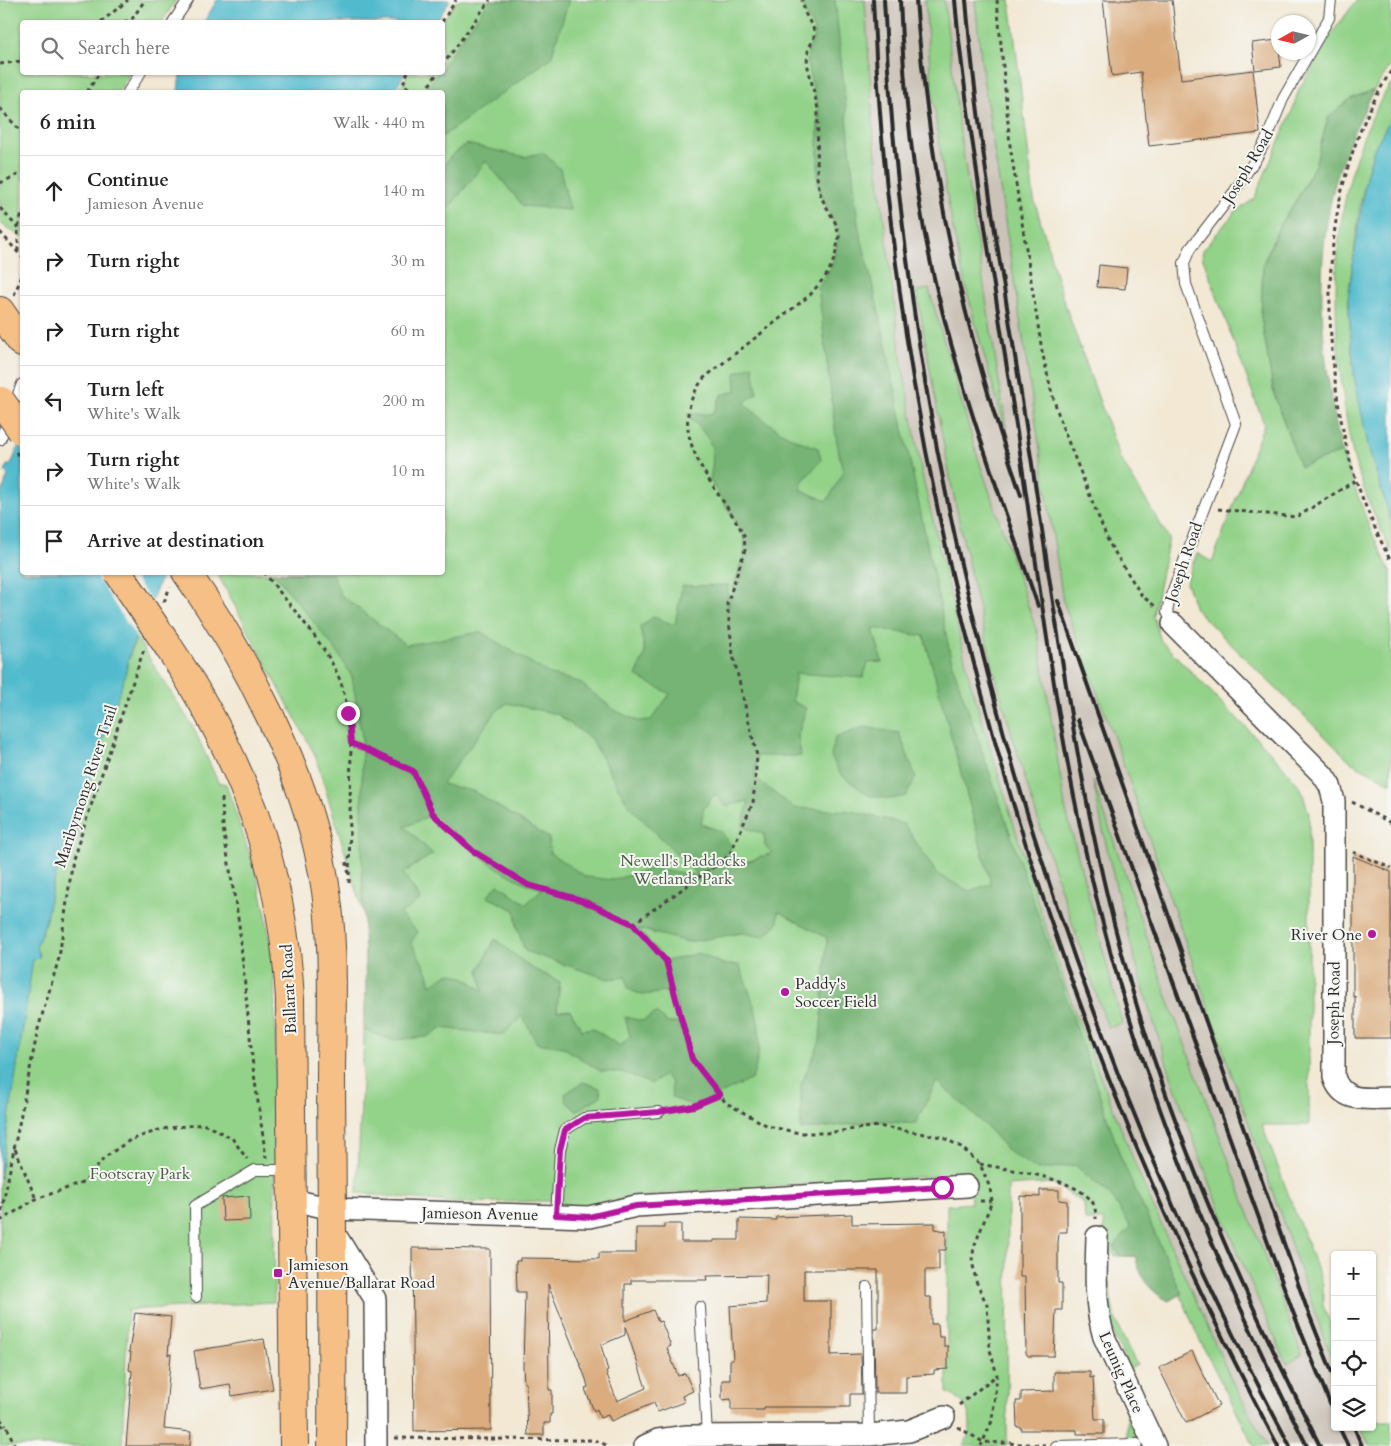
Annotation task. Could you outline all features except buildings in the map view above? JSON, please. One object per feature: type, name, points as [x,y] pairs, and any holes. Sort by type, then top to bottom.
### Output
[{"type":"highway","points":[[0,311],[20,341]]},
{"type":"highway","points":[[1,400],[20,428]]},
{"type":"highway","name":"Ballarat Road","points":[[120,575],[156,647],[192,682],[230,752],[272,869],[288,952],[280,1170],[293,1200],[294,1446]]},
{"type":"highway","points":[[184,579],[243,663],[280,740],[306,806],[323,872],[328,905],[330,956],[333,1220],[332,1446]]},
{"type":"street","name":"Joseph Road","points":[[1173,624],[1326,778],[1334,795],[1334,1077],[1338,1088],[1348,1097],[1391,1098]]},
{"type":"street","name":"Jamieson Avenue","points":[[293,1200],[333,1220],[556,1215],[589,1217],[636,1206],[967,1186]]},
{"type":"street","points":[[333,1220],[375,1299],[376,1442]]},
{"type":"street","name":"Leunig Place","points":[[1096,1237],[1096,1292],[1099,1318],[1104,1337],[1145,1444]]},
{"type":"street","points":[[644,1446],[658,1440],[707,1436],[869,1436],[909,1431],[944,1417]]},
{"type":"lane","points":[[174,20],[188,0]]},
{"type":"lane","name":"Joseph Road","points":[[1173,624],[1168,615],[1167,607],[1203,507],[1236,424],[1186,284],[1184,263],[1190,249],[1234,192],[1257,157],[1283,99],[1329,18],[1332,0]]},
{"type":"lane","points":[[129,90],[139,75]]},
{"type":"lane","points":[[0,440],[20,389]]},
{"type":"lane","points":[[556,1215],[560,1150],[565,1130],[584,1118],[659,1112]]},
{"type":"lane","points":[[196,1297],[195,1206],[255,1170],[280,1170]]},
{"type":"lane","points":[[867,1287],[869,1436]]},
{"type":"lane","points":[[700,1306],[707,1436]]},
{"type":"lane","points":[[1056,1446],[1145,1444]]},
{"type":"path","points":[[103,20],[128,0]]},
{"type":"path","points":[[131,20],[145,0]]},
{"type":"path","points":[[443,20],[456,0]]},
{"type":"path","points":[[445,62],[490,0]]},
{"type":"path","points":[[633,924],[729,856],[753,802],[757,756],[732,655],[727,604],[745,550],[744,535],[688,441],[686,420],[694,393],[704,378],[810,295],[828,273],[835,256],[839,236],[836,224],[821,197],[817,177],[818,109],[807,63],[808,51],[814,37],[814,30],[805,13],[802,0]]},
{"type":"path","points":[[998,0],[1010,145],[1047,374],[1062,426],[1109,543],[1142,596]]},
{"type":"path","points":[[0,64],[20,61]]},
{"type":"path","points":[[1391,71],[1374,99],[1344,176],[1330,263],[1330,324],[1347,450],[1356,480],[1391,562]]},
{"type":"path","points":[[89,90],[98,75]]},
{"type":"path","points":[[407,75],[403,84],[411,90]]},
{"type":"path","points":[[426,90],[436,75]]},
{"type":"path","points":[[0,108],[20,131]]},
{"type":"path","points":[[0,183],[20,173]]},
{"type":"path","points":[[0,208],[18,228]]},
{"type":"path","points":[[18,252],[18,228],[20,221]]},
{"type":"path","points":[[0,232],[20,254]]},
{"type":"path","points":[[1203,507],[1297,517],[1356,480]]},
{"type":"path","points":[[266,575],[333,666],[342,686],[348,713],[351,743],[349,890]]},
{"type":"path","points":[[162,606],[184,579]]},
{"type":"path","name":"Maribyrnong River Trail","points":[[0,1220],[38,1029],[59,958],[73,859],[156,647]]},
{"type":"path","points":[[351,743],[413,771],[433,814],[473,851],[528,885],[581,900],[633,924],[666,961],[692,1059],[726,1104],[768,1126],[799,1133],[826,1133],[878,1126],[942,1137],[962,1146],[980,1164],[990,1188],[992,1200],[974,1246],[972,1266],[976,1281],[987,1305],[990,1350],[998,1375],[992,1421],[982,1444]]},
{"type":"path","points":[[222,795],[223,828],[239,924],[253,1067],[280,1170]]},
{"type":"path","points":[[1351,801],[1391,823]]},
{"type":"path","points":[[1334,844],[1391,868]]},
{"type":"path","points":[[659,1112],[694,1106],[720,1095]]},
{"type":"path","points":[[0,1220],[36,1199],[85,1182],[105,1157],[130,1140],[174,1128],[203,1124],[232,1138],[255,1170]]},
{"type":"path","points":[[15,1148],[36,1199]]},
{"type":"path","points":[[980,1164],[1053,1178],[1079,1192],[1091,1200],[1096,1210],[1096,1237]]},
{"type":"path","points":[[998,1375],[944,1417],[982,1444],[1056,1446]]},
{"type":"path","points":[[0,1419],[7,1427],[15,1446]]},
{"type":"path","points":[[0,1425],[7,1427]]},
{"type":"path","points":[[376,1442],[594,1440],[608,1446]]},
{"type":"shaded area","points":[[837,0],[1001,0],[1013,132],[1142,621],[1277,759],[1301,788],[1309,814],[1309,1125],[1262,1125],[1323,1285],[1323,1305],[1331,1325],[1331,1431],[1376,1431],[1376,1414],[1379,1421],[1391,1421],[1391,1446],[1254,1446],[1200,1341],[1121,1158],[952,663]]},
{"type":"green space","points":[[0,0],[176,0],[163,20],[20,20],[20,75],[129,75],[119,90],[20,90],[20,237],[0,223]]},
{"type":"green space","name":"Newell's Paddocks Wetlands Park","points":[[457,0],[865,0],[874,139],[901,357],[922,474],[971,685],[1040,910],[1075,1013],[1144,1186],[1231,1379],[1267,1446],[1254,1446],[1200,1341],[1165,1257],[1115,1256],[1104,1245],[1104,1220],[1085,1220],[1084,1203],[1052,1183],[1008,1186],[1007,1446],[963,1446],[969,1431],[969,1415],[961,1402],[947,1393],[947,1205],[971,1203],[969,1174],[667,1193],[585,1208],[548,1201],[457,1203],[357,1193],[366,991],[364,914],[315,755],[218,575],[445,575],[445,90],[397,90],[408,75],[445,75],[445,20],[443,20]]},
{"type":"green space","points":[[490,0],[568,0],[551,58],[445,135],[445,90],[426,90],[437,75],[445,75],[445,62]]},
{"type":"green space","points":[[802,0],[835,0],[858,224],[880,317],[952,663],[1121,1158],[1182,1294],[1169,1301],[1156,1293],[1146,1283],[1135,1256],[1120,1256],[1114,1246],[1131,1227],[1111,1196],[1075,1165],[1038,1170],[1009,1152],[985,1125],[937,1081],[915,1124],[879,1121],[801,1130],[801,1085],[820,1041],[827,938],[778,911],[778,923],[764,937],[742,933],[688,942],[638,929],[666,961],[699,953],[725,965],[739,965],[755,1008],[758,1021],[759,1048],[752,1079],[694,1106],[672,1098],[671,1082],[664,1075],[651,1084],[624,1073],[600,1071],[563,1047],[537,1043],[522,1016],[503,1035],[441,1028],[427,1037],[393,1040],[363,1030],[366,991],[362,870],[362,737],[352,677],[336,650],[276,575],[333,575],[341,595],[406,645],[481,632],[551,675],[579,682],[616,711],[638,721],[651,720],[670,694],[636,676],[645,653],[640,627],[653,617],[675,625],[682,586],[728,585],[728,608],[745,550],[744,535],[710,480],[713,457],[710,443],[702,430],[687,414],[713,414],[721,395],[736,391],[735,373],[753,365],[757,393],[744,403],[778,430],[796,440],[818,448],[821,460],[802,482],[801,490],[827,501],[843,473],[836,437],[818,287],[832,266],[839,236],[818,186],[818,109],[807,63],[808,51],[814,37],[814,30],[805,13]],"holes":[[[873,628],[924,636],[991,884],[969,891],[937,874],[904,824],[851,811],[794,808],[755,778],[757,756],[801,756],[798,735],[806,708],[792,701],[796,673],[863,678],[868,663],[882,662]],[[507,703],[557,714],[591,739],[628,805],[699,876],[654,868],[613,880],[586,877],[550,853],[549,838],[473,791],[442,784],[496,712]],[[715,794],[725,806],[749,801],[742,827],[764,834],[765,846],[772,853],[741,864],[729,856],[707,871],[732,847],[722,832],[701,824],[704,808]],[[433,814],[483,858],[511,876],[542,889],[526,904],[498,884],[487,897],[515,910],[517,928],[525,951],[608,979],[626,977],[628,989],[642,995],[673,991],[681,1023],[668,1023],[656,1013],[642,1021],[625,1017],[630,1036],[620,1046],[592,1028],[582,1030],[570,1010],[557,1011],[560,982],[530,967],[495,939],[479,970],[483,991],[466,978],[449,973],[431,985],[428,973],[411,942],[418,932],[400,914],[421,900],[403,873],[433,854],[405,827]]]},
{"type":"green space","points":[[925,0],[944,0],[960,133],[1007,433],[968,295],[949,207],[934,104]]},
{"type":"green space","points":[[975,0],[1010,0],[1034,199],[1064,302],[1120,458],[1169,538],[1153,616],[1161,641],[1277,759],[1301,788],[1309,814],[1309,1125],[1262,1125],[1323,1285],[1323,1305],[1331,1325],[1331,1355],[1116,743],[1063,601],[983,77]]},
{"type":"green space","points":[[1357,0],[1391,0],[1391,65],[1374,90],[1350,99],[1328,119],[1315,165],[1298,197],[1280,224],[1263,264],[1261,317],[1274,394],[1300,466],[1342,452],[1370,529],[1391,573],[1391,783],[1352,763],[1195,609],[1186,582],[1197,553],[1212,562],[1264,424],[1202,256],[1203,250],[1235,212],[1254,199],[1291,114],[1299,89],[1337,26]]},
{"type":"green space","points":[[1391,83],[1391,118],[1374,149],[1366,177],[1360,206],[1348,299],[1354,375],[1369,450],[1391,521],[1391,552],[1364,489],[1352,450],[1342,386],[1336,308],[1340,229],[1347,191],[1357,153],[1372,117]]},
{"type":"green space","points":[[1374,90],[1342,160],[1330,204],[1325,240],[1322,275],[1324,346],[1342,452],[1300,467],[1274,394],[1261,317],[1263,264],[1280,224],[1298,197],[1315,165],[1328,118],[1350,99]]},
{"type":"green space","points":[[466,144],[525,157],[543,152],[560,169],[570,210],[523,206],[486,161],[445,213],[445,165],[449,158]]},
{"type":"green space","points":[[929,289],[975,449],[1038,635],[1065,807],[1122,1023],[1108,1028],[1033,803],[1005,712],[981,619],[951,479],[917,291]]},
{"type":"green space","name":"Footscray Park","points":[[136,637],[193,727],[218,782],[226,784],[257,876],[266,915],[274,970],[276,1054],[274,1302],[128,1310],[122,1446],[0,1446],[0,1178],[33,959],[40,956],[36,948],[46,919],[52,887]]},
{"type":"green space","points":[[864,727],[899,733],[916,777],[906,796],[890,799],[868,795],[840,774],[831,756],[835,738]]},
{"type":"green space","points":[[1093,781],[1169,1002],[1302,1355],[1287,1364],[1226,1223],[1172,1078],[1148,1005],[1127,931]]},
{"type":"green space","points":[[583,1082],[600,1088],[601,1096],[576,1111],[566,1101],[565,1094]]},
{"type":"green space","points":[[1104,1282],[1110,1282],[1115,1315],[1122,1335],[1137,1365],[1130,1369],[1112,1333]]},
{"type":"green space","points":[[1127,1404],[1140,1438],[1127,1439]]},
{"type":"green space","points":[[1376,1414],[1379,1421],[1391,1421],[1391,1446],[1370,1446],[1363,1431],[1376,1431]]},
{"type":"water","points":[[217,0],[450,0],[437,20],[205,20]]},
{"type":"water","points":[[180,75],[404,75],[394,90],[178,90]]},
{"type":"water","points":[[1391,118],[1391,521],[1369,450],[1354,375],[1348,298],[1366,176],[1374,149]]},
{"type":"water","points":[[20,442],[20,575],[162,575],[130,652],[125,676],[52,887],[46,919],[36,948],[40,957],[33,960],[0,1178],[0,498],[8,475],[5,472],[7,465],[11,465]]},
{"type":"pier","points":[[95,575],[132,575],[153,604],[138,640]]},
{"type":"railway","points":[[873,0],[887,187],[912,374],[949,560],[996,745],[1053,927],[1119,1105],[1195,1278],[1278,1446]]},
{"type":"railway","points":[[884,0],[899,189],[924,376],[961,562],[1007,746],[1064,926],[1130,1104],[1205,1277],[1290,1446]]},
{"type":"railway","points":[[900,0],[907,106],[915,177],[927,247],[945,323],[969,405],[1038,606]]},
{"type":"railway","points":[[916,0],[930,128],[952,251],[982,372],[1021,495]]},
{"type":"railway","points":[[955,0],[968,112],[1051,663],[1070,778],[1095,892],[1135,1035],[1184,1175],[1242,1312],[1307,1446]]},
{"type":"railway","points":[[966,0],[977,109],[1056,625],[1090,817],[1119,943],[1158,1073],[1206,1200],[1261,1324],[1320,1446]]},
{"type":"railway","points":[[1058,601],[1307,1309],[1331,1370]]},
{"type":"railway","points":[[1078,720],[1293,1312],[1331,1406]]},
{"type":"railway","points":[[1341,1431],[1348,1446]]},
{"type":"railway","points":[[1356,1431],[1362,1446]]},
{"type":"place","name":"River One","points":[[1372,934]]},
{"type":"place","name":"Paddy's Soccer Field","points":[[785,992]]},
{"type":"place","name":"Jamieson Avenue/Ballarat Road","points":[[278,1273]]},
{"type":"route","points":[[348,713],[351,743],[413,771],[433,814],[473,851],[528,885],[581,900],[633,924],[666,961],[692,1059],[720,1095],[694,1106],[659,1112],[584,1118],[565,1130],[560,1150],[556,1215],[589,1217],[636,1206],[942,1187]]}]
